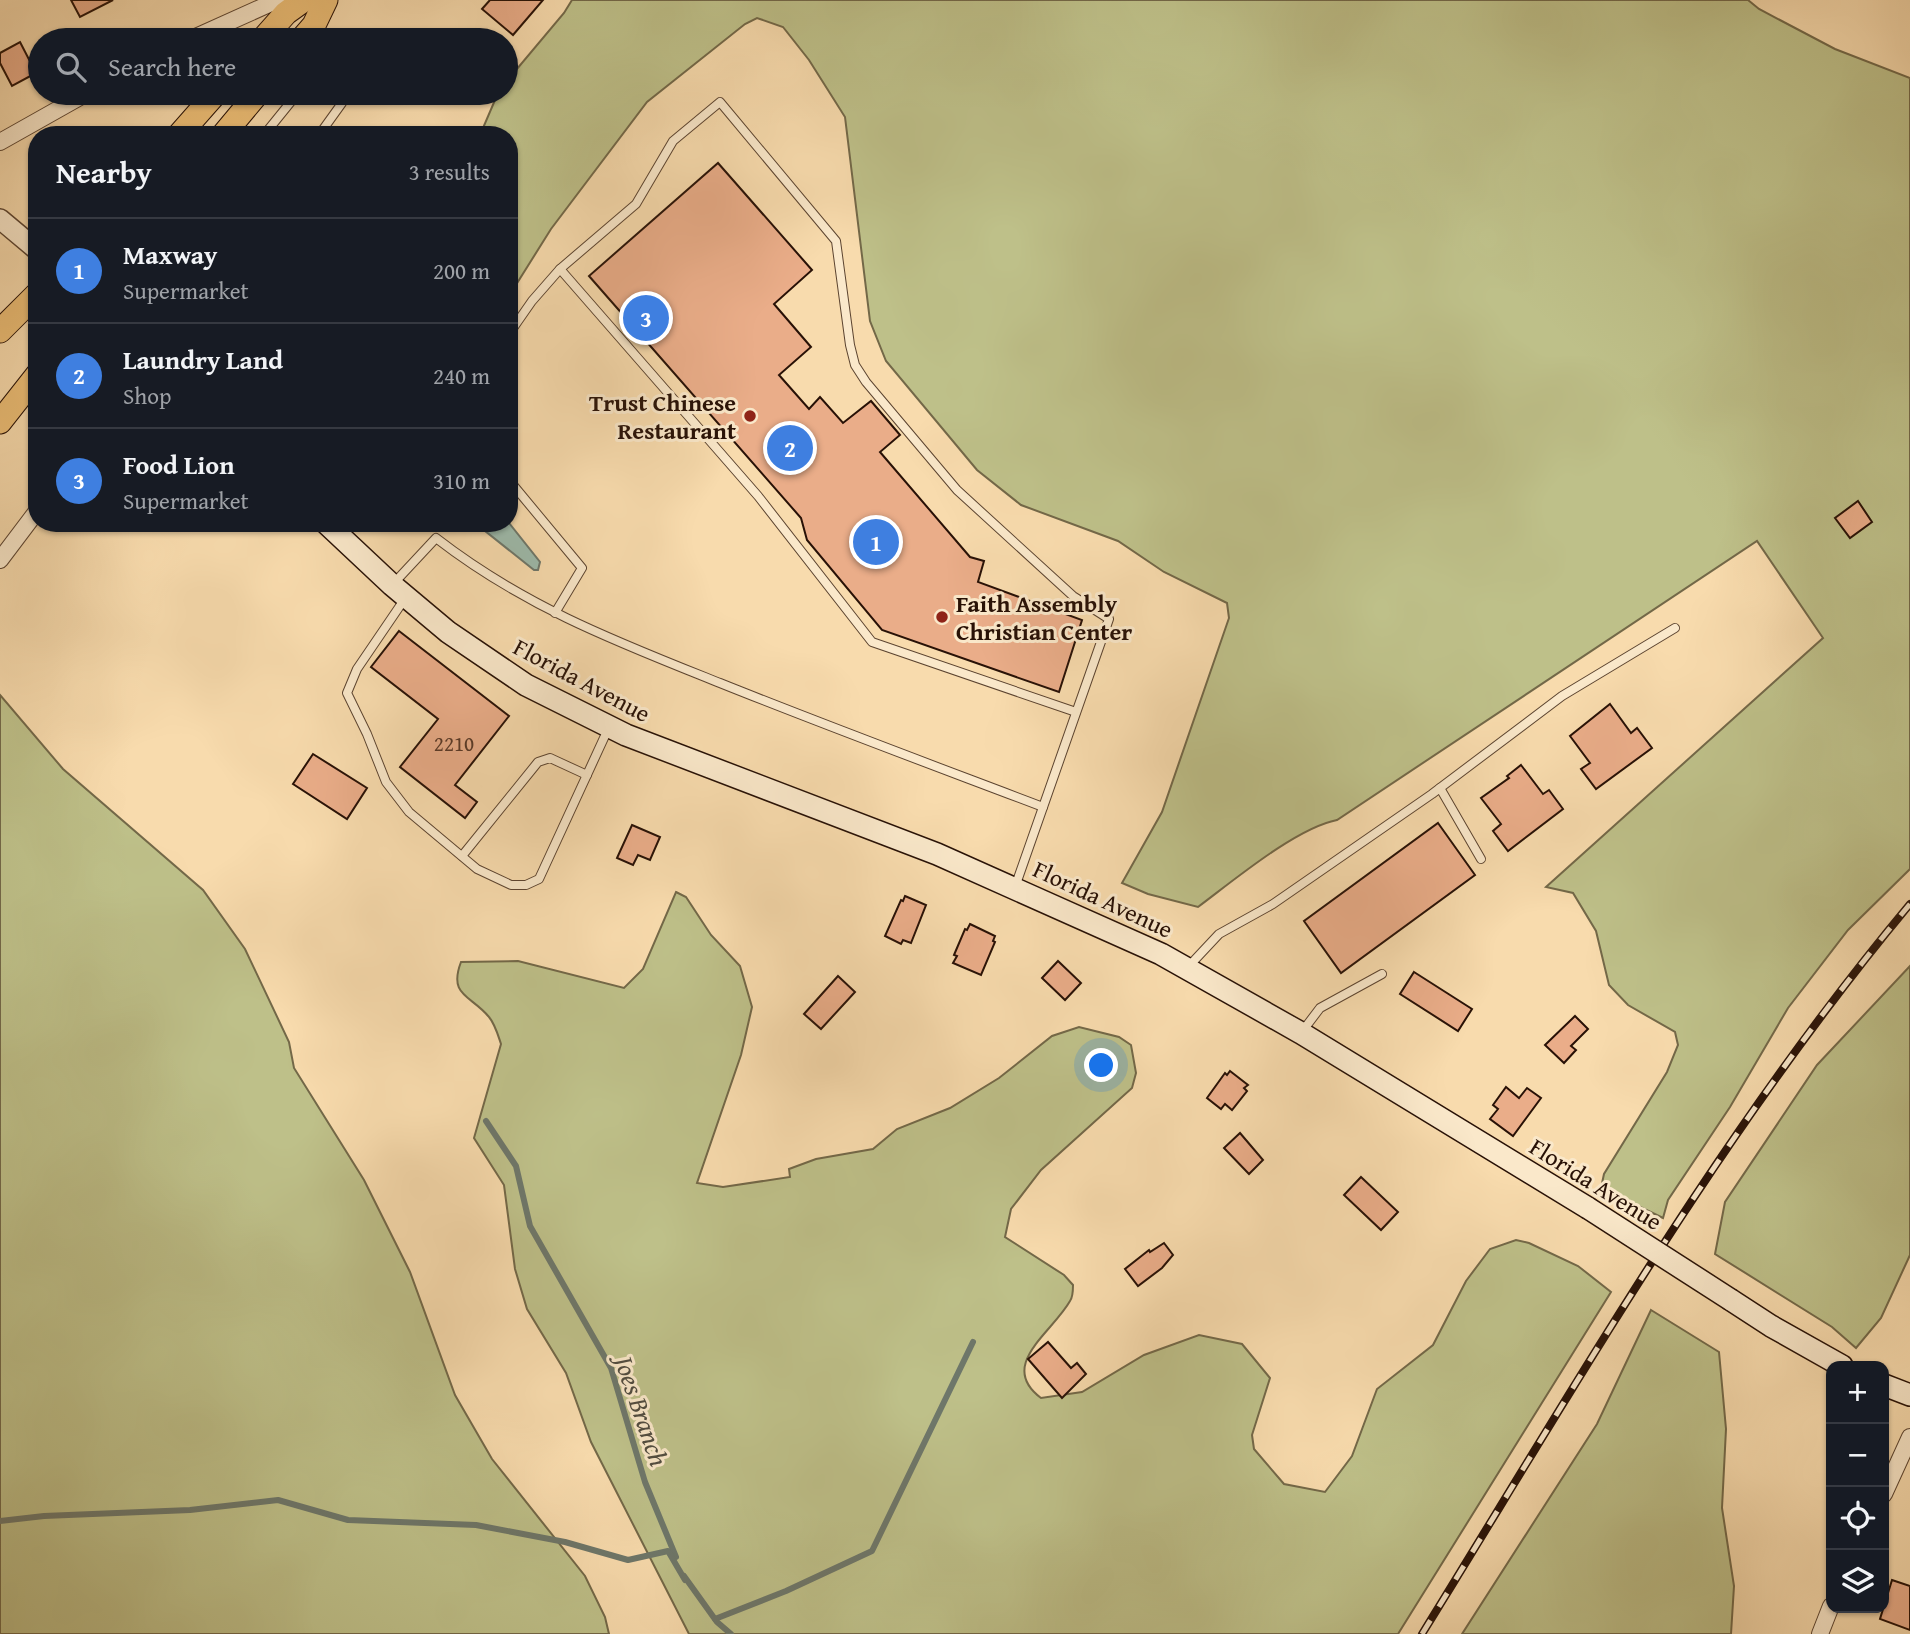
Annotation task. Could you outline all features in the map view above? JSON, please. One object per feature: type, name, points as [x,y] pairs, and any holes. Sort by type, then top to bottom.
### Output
[{"type":"main road","points":[[273,28],[286,13],[304,0]]},
{"type":"main road","points":[[317,28],[326,0]]},
{"type":"main road","points":[[187,126],[205,105]]},
{"type":"main road","points":[[232,126],[249,105]]},
{"type":"main road","points":[[0,331],[28,303]]},
{"type":"main road","points":[[0,422],[28,386]]},
{"type":"main road","name":"Florida Avenue","points":[[336,532],[448,632],[526,685],[626,735],[937,853],[1161,954],[1301,1033],[1588,1208],[1771,1326],[1833,1361]]},
{"type":"main road","points":[[1889,1387],[1910,1395]]},
{"type":"street","points":[[216,28],[278,0]]},
{"type":"street","points":[[28,126],[65,105]]},
{"type":"street","points":[[0,142],[28,126]]},
{"type":"street","points":[[0,219],[28,242]]},
{"type":"street","points":[[0,560],[28,523]]},
{"type":"street","points":[[1887,1487],[1910,1437]]},
{"type":"street","points":[[1820,1634],[1828,1613]]},
{"type":"lane","points":[[518,322],[560,269],[636,204],[673,141],[720,102],[836,241],[852,355],[866,382],[957,490],[1073,596],[1109,619],[1015,887]]},
{"type":"lane","points":[[271,126],[288,105]]},
{"type":"lane","points":[[325,126],[341,105]]},
{"type":"lane","points":[[560,269],[758,496],[872,642],[1076,712]]},
{"type":"lane","points":[[518,491],[582,568],[555,613]]},
{"type":"lane","points":[[609,726],[539,878],[526,885],[511,885],[477,869],[409,812],[386,782],[367,734],[346,693],[399,591],[436,538],[494,580],[604,636],[787,710],[1043,807]]},
{"type":"lane","points":[[1187,969],[1219,934],[1273,904],[1440,788],[1562,696],[1675,628]]},
{"type":"lane","points":[[462,856],[537,762],[550,758],[587,775]]},
{"type":"lane","points":[[1440,788],[1481,859]]},
{"type":"lane","points":[[1301,1033],[1320,1008],[1382,974]]},
{"type":"green space","points":[[572,0],[1748,0],[1759,9],[1835,49],[1910,78],[1910,869],[1848,930],[1788,1008],[1730,1107],[1668,1200],[1663,1218],[1601,1188],[1604,1174],[1667,1072],[1678,1045],[1675,1032],[1628,1005],[1609,985],[1596,931],[1573,893],[1546,887],[1823,638],[1757,541],[1337,820],[1303,833],[1284,844],[1198,907],[1148,894],[1122,883],[1162,812],[1229,618],[1227,603],[1164,572],[1118,541],[1021,505],[977,470],[886,361],[870,321],[845,117],[809,60],[783,27],[757,18],[745,24],[647,102],[551,229],[518,282],[518,126],[484,126],[493,105],[518,105],[518,68]]},
{"type":"green space","points":[[0,695],[63,769],[203,890],[245,949],[289,1042],[294,1068],[364,1180],[410,1272],[455,1395],[492,1459],[585,1576],[605,1617],[609,1634],[0,1634]]},
{"type":"green space","points":[[676,892],[686,897],[711,935],[740,966],[752,1007],[741,1055],[697,1183],[723,1187],[790,1177],[789,1169],[816,1159],[873,1149],[897,1129],[950,1108],[999,1078],[1052,1036],[1079,1027],[1119,1037],[1131,1045],[1136,1073],[1132,1088],[1041,1170],[1011,1209],[1005,1237],[1064,1275],[1073,1285],[1071,1299],[1032,1349],[1026,1361],[1024,1373],[1029,1386],[1041,1398],[1082,1392],[1144,1355],[1199,1335],[1242,1344],[1270,1378],[1252,1435],[1254,1449],[1284,1484],[1325,1492],[1352,1456],[1377,1389],[1433,1345],[1466,1281],[1490,1249],[1516,1240],[1529,1243],[1578,1266],[1611,1292],[1398,1634],[689,1634],[591,1442],[566,1373],[527,1309],[515,1269],[504,1185],[474,1138],[501,1044],[491,1020],[463,994],[457,982],[461,962],[518,961],[624,988],[643,969]]},
{"type":"green space","points":[[1910,966],[1910,1255],[1881,1318],[1856,1348],[1832,1327],[1715,1254],[1725,1202],[1817,1065]]},
{"type":"green space","points":[[1651,1310],[1719,1352],[1726,1429],[1722,1508],[1734,1586],[1731,1634],[1462,1634],[1597,1424]]},
{"type":"shaded area","points":[[486,532],[516,532],[540,562],[538,570],[534,570]]},
{"type":"building","points":[[71,0],[113,0],[80,17]]},
{"type":"building","points":[[490,0],[543,0],[518,29],[505,28],[482,9]]},
{"type":"building","points":[[20,42],[28,58],[28,77],[12,86],[0,63],[0,53]]},
{"type":"building","points":[[718,163],[812,270],[774,304],[811,347],[779,375],[809,409],[820,397],[843,423],[871,401],[900,435],[880,452],[970,557],[984,561],[978,582],[1082,620],[1059,692],[882,630],[807,540],[801,518],[589,276]]},
{"type":"building","points":[[1858,501],[1872,522],[1850,538],[1835,518]]},
{"type":"building","points":[[399,631],[509,716],[455,785],[477,802],[465,818],[400,767],[438,719],[371,667]]},
{"type":"building","points":[[1610,704],[1631,733],[1637,728],[1652,748],[1596,789],[1581,769],[1590,763],[1570,736]]},
{"type":"building","points":[[313,754],[367,788],[347,819],[293,784]]},
{"type":"building","points":[[1521,765],[1543,794],[1549,790],[1563,809],[1508,851],[1493,831],[1501,824],[1481,798],[1509,778],[1507,776]]},
{"type":"building","points":[[1438,823],[1475,875],[1341,973],[1304,921]]},
{"type":"building","points":[[632,825],[660,837],[650,860],[638,855],[633,865],[617,858]]},
{"type":"building","points":[[905,896],[926,905],[911,943],[903,940],[901,944],[885,936]]},
{"type":"building","points":[[970,924],[995,936],[981,975],[953,963],[965,929],[967,930]]},
{"type":"building","points":[[1058,961],[1081,983],[1065,1000],[1042,978]]},
{"type":"building","points":[[1414,972],[1472,1009],[1458,1031],[1400,994]]},
{"type":"building","points":[[838,976],[855,992],[821,1029],[804,1014]]},
{"type":"building","points":[[1575,1016],[1588,1029],[1571,1046],[1576,1050],[1564,1063],[1545,1045]]},
{"type":"building","points":[[1230,1071],[1248,1085],[1244,1088],[1247,1091],[1232,1110],[1225,1104],[1221,1109],[1207,1098],[1225,1073],[1227,1075]]},
{"type":"building","points":[[1506,1087],[1519,1098],[1527,1088],[1541,1098],[1513,1136],[1490,1119],[1498,1109],[1493,1105]]},
{"type":"building","points":[[1240,1133],[1263,1160],[1249,1174],[1224,1148]]},
{"type":"building","points":[[1361,1177],[1398,1212],[1381,1230],[1344,1195]]},
{"type":"building","points":[[1164,1243],[1173,1255],[1162,1268],[1138,1286],[1125,1269],[1149,1250],[1150,1252]]},
{"type":"building","points":[[1048,1342],[1071,1368],[1077,1363],[1086,1374],[1062,1398],[1028,1359]]},
{"type":"building","points":[[1892,1580],[1910,1586],[1910,1630],[1880,1619],[1882,1613],[1889,1613],[1889,1590]]},
{"type":"waterway","name":"Joes Branch","points":[[486,1121],[516,1166],[530,1226],[611,1368],[645,1482],[676,1557]]},
{"type":"waterway","points":[[715,1619],[786,1591],[872,1551],[973,1342]]},
{"type":"waterway","points":[[0,1521],[44,1516],[190,1510],[278,1500],[348,1520],[476,1525],[565,1542],[628,1560],[668,1551],[685,1580]]},
{"type":"waterway","name":"Joes Branch","points":[[684,1576],[717,1622],[731,1634]]},
{"type":"railway","points":[[1422,1634],[1653,1260],[1714,1168],[1841,990],[1910,904]]},
{"type":"place","name":"Food Lion","points":[[646,318]]},
{"type":"place","name":"Trust Chinese Restaurant","points":[[750,416]]},
{"type":"place","name":"Laundry Land","points":[[790,448]]},
{"type":"place","name":"Maxway","points":[[876,542]]},
{"type":"place","name":"Faith Assembly Christian Center","points":[[942,617]]}]
